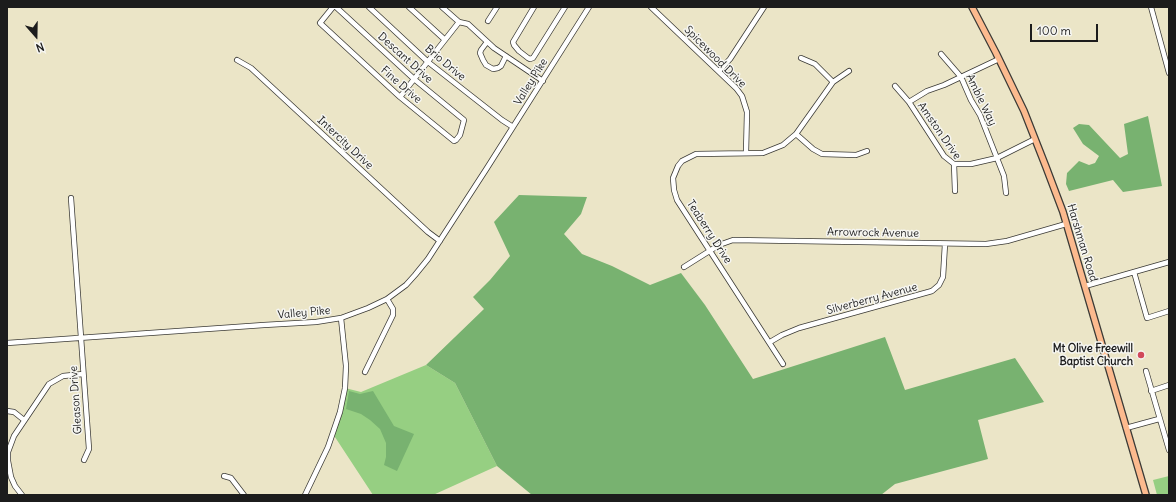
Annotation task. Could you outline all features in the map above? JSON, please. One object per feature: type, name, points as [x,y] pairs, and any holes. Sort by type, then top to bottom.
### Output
[{"type":"main road","name":"Harshman Road","points":[[972,7],[999,59],[1035,139],[1066,224],[1146,495]]},
{"type":"street","name":"Fine Drive","points":[[334,7],[320,23],[400,97],[454,141],[460,135],[464,120]]},
{"type":"street","name":"Descant Drive","points":[[334,7],[414,79],[464,120]]},
{"type":"street","name":"Brio Drive","points":[[369,7],[428,62],[513,127]]},
{"type":"street","points":[[409,7],[444,39]]},
{"type":"street","points":[[442,7],[459,22],[468,24],[487,42],[506,56],[543,80]]},
{"type":"street","points":[[488,21],[497,7]]},
{"type":"street","points":[[534,7],[513,42],[514,46],[528,58],[533,58],[565,7]]},
{"type":"street","name":"Valley Pike","points":[[7,342],[316,322],[341,318],[368,308],[386,299],[398,291],[415,275],[440,241],[589,7]]},
{"type":"street","name":"Spicewood Drive","points":[[651,7],[736,88],[744,101],[747,112],[746,153]]},
{"type":"street","points":[[719,72],[730,59],[764,7]]},
{"type":"street","points":[[1151,7],[1169,73]]},
{"type":"street","points":[[400,97],[444,39],[459,22]]},
{"type":"street","points":[[487,42],[480,53],[482,60],[486,65],[493,69],[498,68],[501,66],[506,56]]},
{"type":"street","name":"Amble Way","points":[[941,54],[961,77],[971,100],[980,115],[1004,176],[1006,193]]},
{"type":"street","points":[[801,58],[815,64],[833,82],[849,72]]},
{"type":"street","points":[[909,102],[927,91],[944,85],[999,59]]},
{"type":"street","name":"Intercity Drive","points":[[237,60],[251,68],[428,232],[440,241]]},
{"type":"street","name":"Teaberry Drive","points":[[783,364],[675,195],[673,183],[675,173],[682,161],[696,154],[757,153],[768,151],[783,144],[796,134],[833,82]]},
{"type":"street","name":"Amston Drive","points":[[895,86],[909,102],[934,143],[944,156],[954,164],[955,191]]},
{"type":"street","points":[[796,134],[813,150],[822,154],[856,155],[867,151]]},
{"type":"street","points":[[954,164],[971,164],[996,158],[1035,139]]},
{"type":"street","name":"Gleason Drive","points":[[71,198],[89,449],[84,460]]},
{"type":"street","name":"Arrowrock Avenue","points":[[684,267],[725,242],[739,240],[945,244],[996,243],[1066,224]]},
{"type":"street","name":"Silverberry Avenue","points":[[770,342],[799,328],[932,291],[939,285],[943,277],[945,244]]},
{"type":"street","points":[[1085,286],[1169,262]]},
{"type":"street","points":[[1134,272],[1147,318],[1169,311]]},
{"type":"street","points":[[365,372],[393,315],[393,309],[386,299]]},
{"type":"street","points":[[305,495],[328,447],[340,412],[345,388],[346,366],[341,318]]},
{"type":"street","points":[[1146,371],[1169,450]]},
{"type":"street","points":[[22,495],[15,486],[11,477],[7,461],[11,443],[24,420],[49,384],[62,376],[83,374]]},
{"type":"street","points":[[1152,391],[1169,385]]},
{"type":"street","points":[[7,411],[14,412],[24,420]]},
{"type":"street","points":[[1126,428],[1160,419]]},
{"type":"street","points":[[224,476],[231,478],[244,495]]},
{"type":"green space","points":[[1148,116],[1162,186],[1123,192],[1113,180],[1069,191],[1066,184],[1067,173],[1079,161],[1089,165],[1095,163],[1099,156],[1083,144],[1073,128],[1079,124],[1089,125],[1120,158],[1128,154],[1124,124]]},
{"type":"green space","points":[[519,195],[587,197],[581,214],[564,234],[582,254],[612,266],[650,285],[681,273],[705,305],[753,379],[885,337],[905,390],[1015,358],[1044,402],[978,420],[988,459],[895,484],[881,495],[532,495],[497,466],[455,383],[426,365],[484,309],[473,297],[490,280],[510,256],[494,222]]},
{"type":"green space","points":[[426,365],[455,383],[497,466],[433,495],[373,495],[333,434],[345,388],[361,392]]},
{"type":"green space","points":[[349,391],[360,394],[373,391],[394,426],[414,434],[397,471],[384,465],[386,457],[386,443],[380,429],[361,414],[346,409]]},
{"type":"green space","points":[[1169,476],[1169,495],[1157,495],[1153,480]]},
{"type":"place","name":"Mt Olive Freewill Baptist Church","points":[[1141,355]]}]
